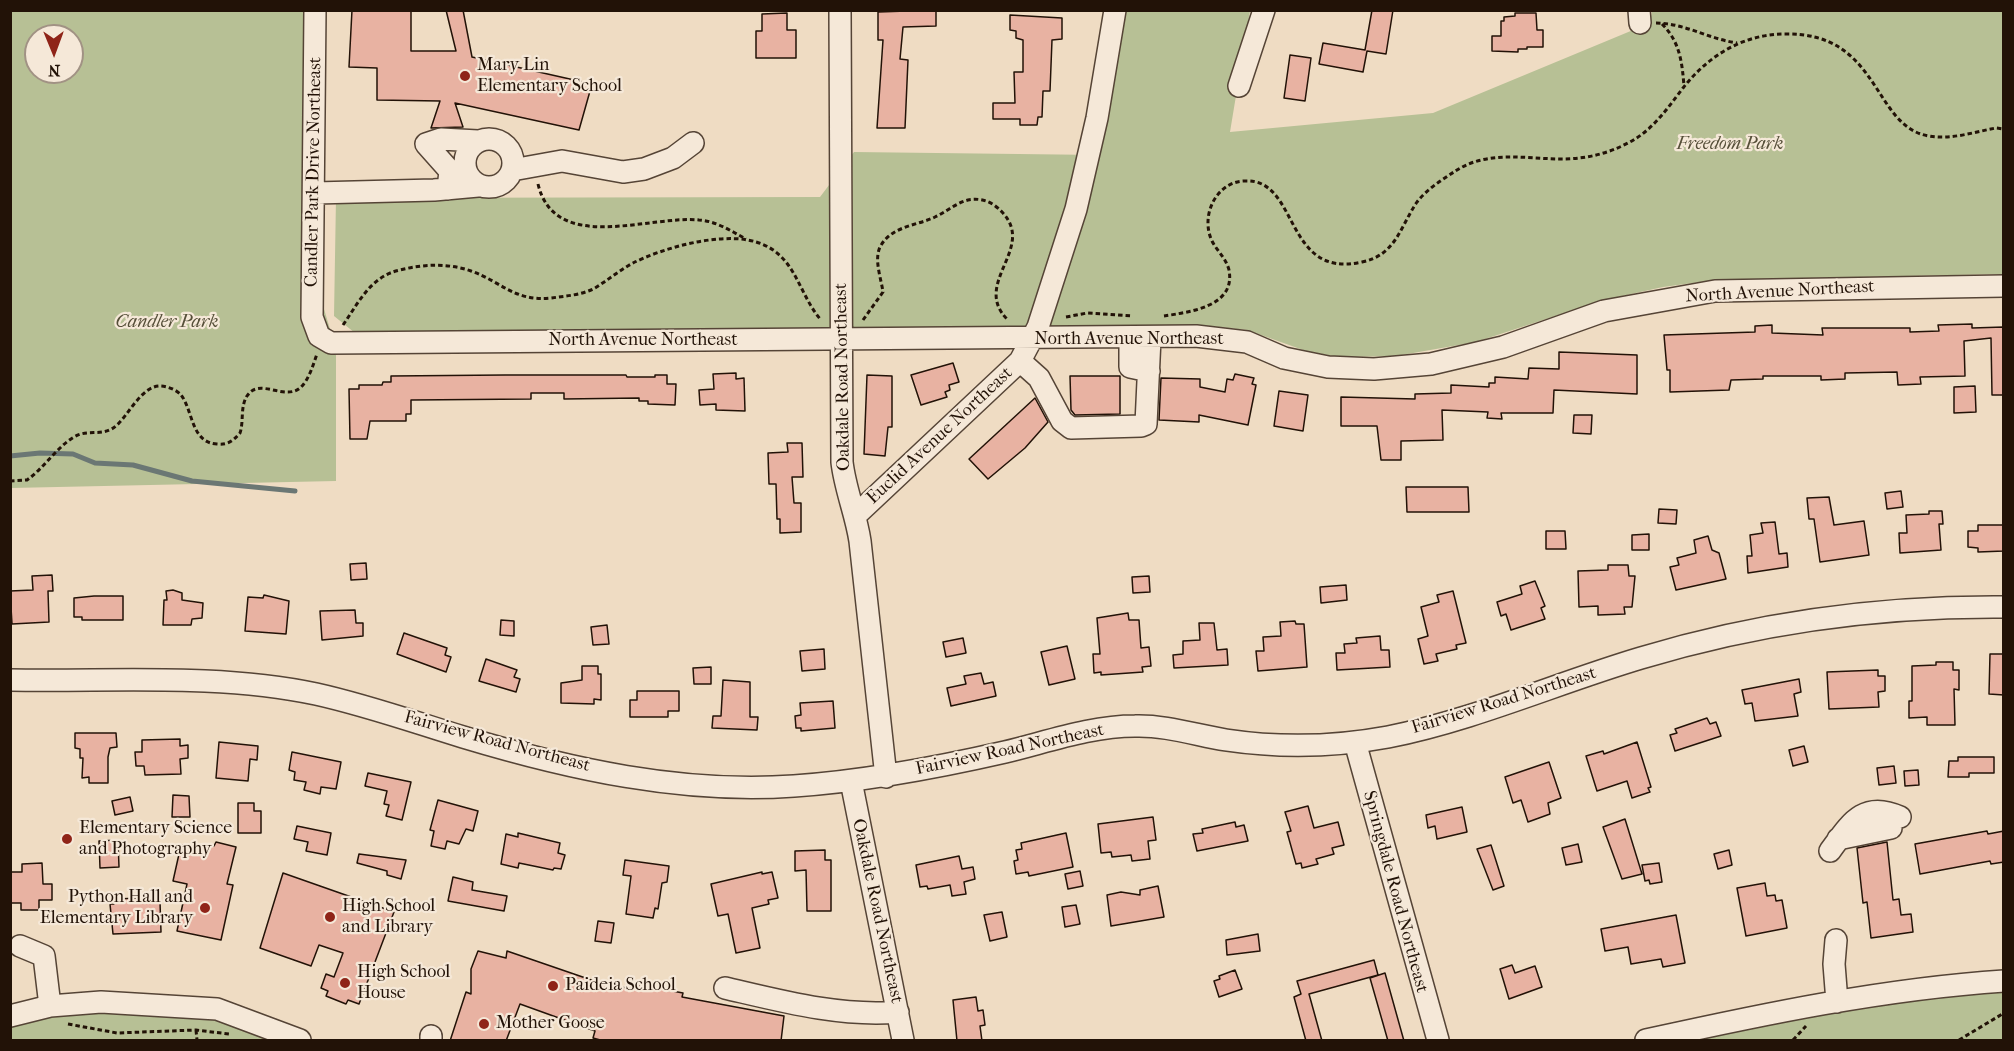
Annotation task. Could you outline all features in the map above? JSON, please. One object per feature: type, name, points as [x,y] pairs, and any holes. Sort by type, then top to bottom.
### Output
[{"type":"street","name":"Candler Park Drive Northeast","points":[[315,10],[312,317],[317,343]]},
{"type":"street","name":"Oakdale Road Northeast","points":[[840,10],[842,462],[844,481],[856,515],[886,777]]},
{"type":"street","name":"Euclid Avenue Northeast","points":[[856,515],[1020,361],[1032,339],[1076,209],[1097,118],[1115,10]]},
{"type":"street","points":[[1239,86],[1264,10]]},
{"type":"street","points":[[315,193],[448,189],[497,186],[506,181],[512,170],[512,154],[507,147],[489,139],[478,141],[441,139],[426,144],[450,171],[448,189]]},
{"type":"street","points":[[478,141],[466,153],[464,162],[465,172],[478,186]]},
{"type":"street","points":[[512,170],[562,161],[623,172],[644,169],[673,158],[693,143]]},
{"type":"street","name":"North Avenue Northeast","points":[[317,343],[323,340],[331,344],[843,339],[1228,339],[1247,342],[1284,358],[1328,368],[1374,369],[1431,364],[1503,347],[1604,311],[1715,291],[2004,286]]},
{"type":"street","points":[[1020,361],[1038,378],[1062,421],[1071,428],[1146,424],[1149,370],[1140,338]]},
{"type":"street","name":"Fairview Road Northeast","points":[[10,680],[195,682],[277,687],[357,704],[520,753],[652,781],[686,785],[754,787],[886,777],[1077,734],[1136,726],[1257,744],[1312,746],[1355,742],[1416,730],[1642,658],[1752,630],[1823,617],[1889,610],[2004,607]]},
{"type":"street","name":"Springdale Road Northeast","points":[[1355,742],[1438,1041]]},
{"type":"street","name":"Oakdale Road Northeast","points":[[851,781],[903,1041]]},
{"type":"street","points":[[1834,845],[1854,819],[1868,812],[1885,810],[1895,823]]},
{"type":"street","points":[[1836,940],[1834,964],[1837,1002]]},
{"type":"street","points":[[20,946],[44,956],[50,1006]]},
{"type":"street","points":[[1646,1041],[1907,990],[2004,981]]},
{"type":"street","points":[[725,987],[781,1001],[844,1011],[869,1014],[898,1012]]},
{"type":"street","points":[[10,1016],[50,1006],[101,1002],[217,1009],[300,1041]]},
{"type":"path","points":[[1647,19],[1739,43]]},
{"type":"path","points":[[1647,19],[1671,34],[1679,48],[1684,87]]},
{"type":"path","points":[[1156,316],[1210,306],[1224,293],[1230,272],[1212,240],[1209,215],[1214,198],[1227,185],[1244,181],[1258,182],[1268,186],[1277,194],[1294,229],[1315,255],[1331,264],[1360,263],[1375,258],[1390,248],[1399,238],[1418,201],[1459,169],[1478,161],[1503,156],[1562,159],[1605,153],[1642,135],[1667,111],[1684,87],[1706,63],[1739,43],[1765,36],[1802,34],[1819,38],[1843,49],[1857,60],[1900,123],[1911,131],[1928,136],[1948,137],[1996,128],[2004,129]]},
{"type":"path","points":[[538,183],[547,206],[574,223],[604,228],[676,219],[701,220],[721,225],[747,240],[767,247],[785,260],[800,281],[811,307],[824,323]]},
{"type":"path","points":[[861,323],[883,292],[877,256],[888,237],[906,226],[934,218],[965,201],[976,199],[994,205],[1013,229],[1013,247],[996,280],[996,297],[1002,313],[1011,322]]},
{"type":"path","points":[[341,328],[369,286],[383,275],[398,270],[428,265],[452,265],[473,272],[518,296],[547,298],[594,289],[630,265],[669,249],[708,240],[747,240]]},
{"type":"path","points":[[1061,322],[1066,317],[1087,313],[1137,316]]},
{"type":"path","points":[[10,481],[27,480],[68,442],[87,432],[101,434],[110,431],[144,394],[160,386],[171,388],[181,396],[192,422],[202,437],[213,444],[225,445],[240,433],[243,403],[249,393],[262,388],[286,393],[299,389],[307,379],[317,343]]},
{"type":"path","points":[[1959,1041],[2004,1013]]},
{"type":"path","points":[[64,1023],[117,1033],[196,1030],[233,1035]]},
{"type":"green space","name":"Candler Park","points":[[10,11],[322,11],[321,299],[336,349],[336,481],[11,488]]},
{"type":"green space","name":"Freedom Park","points":[[1121,11],[1250,11],[1230,132],[1433,113],[1650,23],[1652,11],[2003,11],[2003,274],[1715,280],[1663,287],[1604,300],[1476,342],[1396,356],[1339,357],[1306,351],[1247,330],[1200,325],[852,332],[355,333],[334,316],[336,198],[820,197],[854,152],[1100,155]]},
{"type":"green space","points":[[2003,980],[2003,1040],[1660,1040]]},
{"type":"green space","points":[[188,1007],[283,1040],[11,1040],[10,1016]]},
{"type":"building","name":"Mary Lin Elementary School","points":[[352,10],[411,10],[411,51],[456,51],[446,10],[463,10],[472,57],[592,84],[579,130],[455,103],[463,127],[431,128],[440,101],[377,100],[377,68],[349,67]]},
{"type":"building","points":[[936,10],[936,26],[903,27],[900,59],[908,60],[905,128],[877,128],[883,40],[878,40],[878,12]]},
{"type":"building","points":[[1372,10],[1393,10],[1386,54],[1367,51],[1363,72],[1319,64],[1323,43],[1365,50]]},
{"type":"building","points":[[787,13],[787,30],[796,30],[796,58],[756,58],[756,31],[762,31],[762,14]]},
{"type":"building","points":[[1515,13],[1536,13],[1537,30],[1543,30],[1543,47],[1527,47],[1527,49],[1518,49],[1518,52],[1492,51],[1492,36],[1501,36],[1501,21],[1504,21],[1504,17],[1515,16]]},
{"type":"building","points":[[1010,15],[1062,18],[1062,39],[1052,40],[1050,91],[1043,91],[1042,117],[1038,117],[1037,125],[1020,125],[1020,119],[993,119],[993,103],[1015,103],[1014,72],[1023,72],[1023,40],[1016,38],[1016,31],[1010,30]]},
{"type":"building","points":[[1290,55],[1311,58],[1305,101],[1284,98]]},
{"type":"building","points":[[1972,324],[1972,328],[2004,327],[2004,395],[1992,395],[1991,338],[1964,341],[1965,376],[1920,377],[1921,384],[1898,385],[1897,372],[1845,373],[1845,379],[1821,380],[1821,376],[1763,376],[1763,379],[1731,380],[1729,390],[1670,392],[1670,370],[1667,370],[1664,335],[1755,332],[1755,326],[1772,325],[1772,333],[1823,335],[1822,328],[1910,328],[1910,332],[1939,331],[1938,325]]},
{"type":"building","points":[[1559,352],[1637,355],[1637,394],[1554,390],[1553,413],[1501,413],[1502,419],[1487,418],[1488,412],[1442,410],[1443,440],[1401,441],[1401,460],[1381,460],[1377,426],[1341,426],[1341,397],[1415,399],[1415,394],[1451,393],[1451,385],[1489,387],[1489,383],[1495,383],[1495,377],[1528,379],[1529,368],[1559,369]]},
{"type":"building","points":[[953,363],[959,382],[949,385],[950,390],[945,392],[947,397],[921,405],[911,375]]},
{"type":"building","points":[[736,373],[736,379],[744,378],[745,411],[716,410],[716,404],[700,405],[699,390],[714,389],[713,374]]},
{"type":"building","points":[[1235,374],[1254,378],[1252,384],[1256,385],[1248,425],[1199,415],[1199,422],[1159,420],[1161,378],[1200,379],[1200,387],[1225,392],[1227,379],[1233,380]]},
{"type":"building","points":[[655,375],[667,375],[667,384],[676,384],[675,405],[648,404],[648,401],[639,401],[639,398],[564,399],[564,393],[531,393],[531,399],[411,400],[411,414],[406,414],[406,421],[370,421],[367,439],[350,439],[349,389],[359,389],[359,385],[382,385],[383,382],[391,382],[391,376],[655,377]]},
{"type":"building","points":[[867,375],[892,376],[892,427],[888,427],[885,456],[864,454]]},
{"type":"building","points":[[1070,376],[1120,376],[1120,414],[1075,415],[1071,410]]},
{"type":"building","points":[[1975,386],[1976,412],[1954,413],[1954,387]]},
{"type":"building","points":[[1279,391],[1308,395],[1303,431],[1274,426]]},
{"type":"building","points":[[1035,398],[1048,422],[1025,448],[988,479],[969,459]]},
{"type":"building","points":[[1574,415],[1592,415],[1591,434],[1573,433]]},
{"type":"building","points":[[787,443],[802,443],[803,477],[792,477],[794,503],[801,503],[801,532],[780,533],[780,519],[777,519],[776,484],[769,484],[768,453],[788,452]]},
{"type":"building","points":[[1406,487],[1468,487],[1469,512],[1407,512]]},
{"type":"building","points":[[1901,491],[1903,507],[1887,509],[1885,493]]},
{"type":"building","points":[[1829,497],[1834,525],[1864,521],[1869,555],[1820,562],[1814,519],[1809,519],[1807,498]]},
{"type":"building","points":[[1659,509],[1677,510],[1676,524],[1658,523]]},
{"type":"building","points":[[1929,511],[1942,511],[1943,524],[1939,524],[1941,550],[1900,553],[1899,533],[1907,533],[1906,515],[1929,514]]},
{"type":"building","points":[[1775,522],[1779,554],[1787,553],[1788,567],[1748,573],[1747,556],[1752,556],[1750,535],[1763,533],[1761,523]]},
{"type":"building","points":[[1978,525],[2004,525],[2004,551],[1978,552],[1978,548],[1968,547],[1968,531],[1978,531]]},
{"type":"building","points":[[1546,531],[1565,531],[1566,549],[1546,549]]},
{"type":"building","points":[[1649,534],[1649,550],[1632,550],[1632,535]]},
{"type":"building","points":[[1708,536],[1712,550],[1719,553],[1726,579],[1676,590],[1670,567],[1679,565],[1677,558],[1696,553],[1694,540]]},
{"type":"building","points":[[366,563],[367,579],[351,580],[350,564]]},
{"type":"building","points":[[1608,565],[1628,565],[1629,576],[1635,576],[1632,607],[1624,607],[1625,614],[1598,615],[1598,606],[1579,607],[1578,571],[1608,570]]},
{"type":"building","points":[[52,575],[53,591],[48,591],[49,622],[12,624],[10,591],[33,590],[32,576]]},
{"type":"building","points":[[1149,576],[1150,592],[1133,593],[1132,577]]},
{"type":"building","points":[[1535,581],[1545,606],[1541,608],[1545,619],[1511,630],[1506,614],[1501,616],[1497,602],[1522,594],[1520,586]]},
{"type":"building","points":[[1346,585],[1347,600],[1321,603],[1320,587]]},
{"type":"building","points":[[173,590],[182,593],[182,600],[203,603],[202,618],[192,619],[191,625],[163,625],[166,591]]},
{"type":"building","points":[[1453,591],[1466,643],[1456,645],[1457,649],[1436,654],[1438,661],[1424,664],[1418,639],[1428,636],[1421,607],[1439,602],[1437,595]]},
{"type":"building","points":[[264,595],[289,601],[286,634],[245,631],[248,597],[263,598]]},
{"type":"building","points":[[123,596],[123,620],[82,620],[82,617],[74,617],[74,598]]},
{"type":"building","points":[[355,610],[356,623],[363,623],[363,636],[322,640],[320,611]]},
{"type":"building","points":[[1128,613],[1129,620],[1139,620],[1141,648],[1149,647],[1151,666],[1142,667],[1143,672],[1101,675],[1101,672],[1094,673],[1093,654],[1100,654],[1097,618]]},
{"type":"building","points":[[501,620],[514,621],[514,636],[500,635]]},
{"type":"building","points":[[1295,621],[1296,624],[1304,624],[1307,667],[1258,671],[1256,651],[1264,651],[1263,637],[1281,636],[1280,622]]},
{"type":"building","points":[[1199,623],[1214,623],[1217,650],[1227,649],[1228,665],[1174,668],[1173,655],[1183,654],[1183,641],[1200,640]]},
{"type":"building","points":[[607,625],[609,644],[593,645],[591,627]]},
{"type":"building","points":[[404,633],[447,648],[445,655],[451,657],[446,672],[397,654]]},
{"type":"building","points":[[1380,636],[1381,650],[1389,650],[1390,667],[1337,670],[1336,653],[1345,653],[1344,644],[1357,643],[1356,638]]},
{"type":"building","points":[[963,638],[966,653],[946,657],[943,642]]},
{"type":"building","points":[[1067,646],[1075,679],[1049,685],[1041,652]]},
{"type":"building","points":[[824,649],[825,669],[802,671],[800,651]]},
{"type":"building","points":[[1990,654],[2004,654],[2004,695],[1989,694]]},
{"type":"building","points":[[486,659],[517,670],[514,677],[520,679],[516,692],[479,681]]},
{"type":"building","points":[[1936,662],[1953,662],[1953,670],[1959,670],[1959,690],[1954,689],[1955,725],[1927,725],[1927,717],[1909,718],[1909,701],[1912,701],[1912,666],[1936,665]]},
{"type":"building","points":[[582,666],[598,666],[598,674],[601,674],[601,700],[594,699],[594,704],[561,703],[561,683],[582,680]]},
{"type":"building","points":[[711,667],[711,684],[694,684],[693,668]]},
{"type":"building","points":[[1878,670],[1878,676],[1885,676],[1885,691],[1878,692],[1879,707],[1829,709],[1827,672]]},
{"type":"building","points":[[981,673],[984,684],[993,682],[996,696],[951,706],[947,688],[966,684],[964,676]]},
{"type":"building","points":[[1799,679],[1801,692],[1794,694],[1798,716],[1755,721],[1752,703],[1745,704],[1742,690]]},
{"type":"building","points":[[723,680],[750,682],[750,717],[758,717],[757,730],[712,728],[713,716],[721,716]]},
{"type":"building","points":[[637,691],[679,691],[679,711],[668,711],[668,717],[630,717],[630,700],[637,700]]},
{"type":"building","points":[[833,701],[835,728],[801,731],[801,728],[796,728],[795,716],[801,715],[800,703]]},
{"type":"building","points":[[1707,718],[1710,724],[1716,722],[1721,736],[1675,751],[1670,735],[1677,733],[1675,729]]},
{"type":"building","points":[[75,733],[116,733],[117,747],[110,748],[108,757],[108,783],[89,783],[89,777],[82,778],[83,758],[80,758],[80,749],[75,748]]},
{"type":"building","points":[[180,739],[180,746],[188,745],[188,758],[180,759],[181,774],[145,775],[144,766],[136,766],[135,752],[142,752],[142,740]]},
{"type":"building","points":[[219,742],[258,746],[257,760],[250,759],[248,781],[216,778]]},
{"type":"building","points":[[1637,742],[1651,787],[1648,788],[1650,792],[1632,798],[1627,781],[1597,791],[1586,756],[1603,751],[1604,754]]},
{"type":"building","points":[[1804,746],[1808,762],[1793,766],[1789,750]]},
{"type":"building","points":[[292,752],[341,762],[336,789],[321,787],[320,794],[304,790],[306,782],[294,780],[295,772],[289,770]]},
{"type":"building","points":[[1958,757],[1994,757],[1994,773],[1969,773],[1969,777],[1948,777],[1949,761],[1958,761]]},
{"type":"building","points":[[1549,762],[1561,798],[1548,803],[1550,814],[1528,822],[1521,800],[1513,803],[1505,777]]},
{"type":"building","points":[[1894,766],[1896,783],[1879,785],[1877,768]]},
{"type":"building","points":[[1918,770],[1919,785],[1905,786],[1904,771]]},
{"type":"building","points":[[368,773],[411,782],[402,820],[386,816],[389,805],[384,804],[387,791],[365,786]]},
{"type":"building","points":[[173,795],[189,796],[190,817],[172,817]]},
{"type":"building","points":[[130,797],[133,811],[115,815],[112,801]]},
{"type":"building","points":[[438,800],[478,811],[473,831],[466,829],[459,844],[447,841],[445,849],[431,846],[434,831],[430,830]]},
{"type":"building","points":[[238,803],[254,803],[254,811],[261,811],[261,833],[238,833]]},
{"type":"building","points":[[1308,806],[1314,828],[1338,822],[1344,845],[1332,848],[1334,854],[1316,859],[1318,864],[1302,868],[1301,863],[1296,864],[1287,832],[1291,831],[1285,812]]},
{"type":"building","points":[[1462,807],[1467,832],[1437,839],[1435,826],[1428,828],[1426,815]]},
{"type":"building","points":[[1153,817],[1156,840],[1148,841],[1150,859],[1132,861],[1131,855],[1112,857],[1111,852],[1101,853],[1098,824]]},
{"type":"building","points":[[1625,819],[1642,874],[1622,879],[1603,827]]},
{"type":"building","points":[[1235,822],[1236,827],[1244,825],[1248,841],[1197,851],[1193,834],[1203,833],[1202,829]]},
{"type":"building","points":[[297,826],[331,833],[327,855],[306,851],[308,842],[294,839]]},
{"type":"building","points":[[1987,831],[1988,834],[2004,831],[2004,862],[1991,864],[1990,861],[1920,874],[1915,844]]},
{"type":"building","points":[[518,833],[560,843],[558,853],[565,855],[561,869],[554,868],[553,870],[519,863],[518,868],[501,864],[506,834],[518,837]]},
{"type":"building","points":[[1066,833],[1073,867],[1029,876],[1028,872],[1016,874],[1014,861],[1018,860],[1016,850],[1022,849],[1021,843]]},
{"type":"building","points":[[118,840],[119,867],[100,868],[99,841]]},
{"type":"building","name":"Python Hall and Elementary Library","points":[[216,842],[236,847],[227,884],[233,885],[221,940],[177,931],[187,884],[173,881],[181,845],[214,846]]},
{"type":"building","points":[[1887,842],[1893,900],[1899,899],[1901,915],[1911,914],[1913,932],[1871,938],[1867,902],[1863,903],[1857,848]]},
{"type":"building","points":[[1578,844],[1582,862],[1566,865],[1562,848]]},
{"type":"building","points":[[1491,845],[1504,886],[1493,890],[1477,849]]},
{"type":"building","points":[[825,850],[825,860],[831,860],[831,911],[807,911],[806,870],[795,871],[795,851]]},
{"type":"building","points":[[1729,850],[1732,865],[1718,869],[1714,854]]},
{"type":"building","points":[[359,854],[406,860],[401,879],[387,875],[387,871],[357,863]]},
{"type":"building","points":[[959,856],[962,869],[973,867],[975,879],[964,882],[966,894],[952,896],[950,885],[928,889],[927,886],[920,887],[916,865]]},
{"type":"building","points":[[625,860],[669,866],[667,882],[662,883],[658,909],[655,908],[653,918],[626,914],[631,876],[623,875]]},
{"type":"building","points":[[42,863],[43,884],[52,884],[52,900],[39,900],[39,910],[21,910],[21,903],[10,903],[10,872],[22,872],[22,864]]},
{"type":"building","points":[[1659,863],[1662,882],[1650,884],[1649,880],[1645,881],[1642,865]]},
{"type":"building","points":[[1080,871],[1083,886],[1068,889],[1065,874]]},
{"type":"building","points":[[762,872],[762,874],[772,872],[778,898],[768,900],[769,904],[752,908],[760,948],[736,953],[728,914],[718,916],[711,884]]},
{"type":"building","name":"High School and Library","points":[[283,873],[394,912],[359,1004],[348,1000],[346,1004],[326,996],[328,991],[321,988],[326,974],[334,977],[343,953],[319,945],[311,966],[260,948]]},
{"type":"building","points":[[453,877],[473,882],[472,890],[507,896],[504,911],[448,901]]},
{"type":"building","points":[[1765,883],[1767,896],[1775,895],[1776,901],[1782,900],[1787,928],[1746,936],[1737,888]]},
{"type":"building","points":[[1158,886],[1164,917],[1111,926],[1107,895],[1121,892],[1140,895],[1140,890]]},
{"type":"building","points":[[143,898],[143,902],[160,902],[161,932],[113,934],[110,904],[114,904],[114,899]]},
{"type":"building","points":[[1076,905],[1080,924],[1065,927],[1062,907]]},
{"type":"building","points":[[1002,912],[1007,937],[990,941],[984,915]]},
{"type":"building","points":[[1676,915],[1685,963],[1663,967],[1661,959],[1631,964],[1628,947],[1605,951],[1601,929]]},
{"type":"building","points":[[598,921],[614,923],[611,943],[595,941]]},
{"type":"building","points":[[1258,934],[1260,951],[1227,955],[1226,940]]},
{"type":"building","points":[[478,951],[506,958],[507,951],[603,984],[633,989],[635,984],[683,993],[682,997],[784,1016],[781,1041],[604,1041],[593,1038],[595,1031],[520,1004],[506,1041],[450,1041],[466,992],[471,994],[471,969]]},
{"type":"building","points":[[1374,960],[1378,975],[1309,994],[1322,1041],[1306,1041],[1294,997],[1301,994],[1297,981]]},
{"type":"building","points":[[1512,965],[1515,973],[1535,966],[1542,987],[1509,999],[1500,969]]},
{"type":"building","points":[[1235,970],[1242,989],[1219,997],[1214,981],[1220,979],[1219,976]]},
{"type":"building","points":[[1385,973],[1404,1041],[1388,1041],[1370,978]]},
{"type":"building","points":[[976,997],[978,1011],[983,1010],[985,1025],[980,1026],[982,1041],[957,1041],[953,1000]]},
{"type":"waterway","points":[[10,456],[40,453],[73,454],[95,463],[133,465],[192,481],[295,491]]},
{"type":"place","name":"Mary Lin Elementary School","points":[[465,76]]},
{"type":"place","name":"Elementary Science and Photography","points":[[67,839]]},
{"type":"place","name":"Python Hall and Elementary Library","points":[[205,908]]},
{"type":"place","name":"High School and Library","points":[[330,917]]},
{"type":"place","name":"High School House","points":[[345,983]]},
{"type":"place","name":"Paideia School","points":[[553,986]]},
{"type":"place","name":"Mother Goose","points":[[484,1024]]}]
